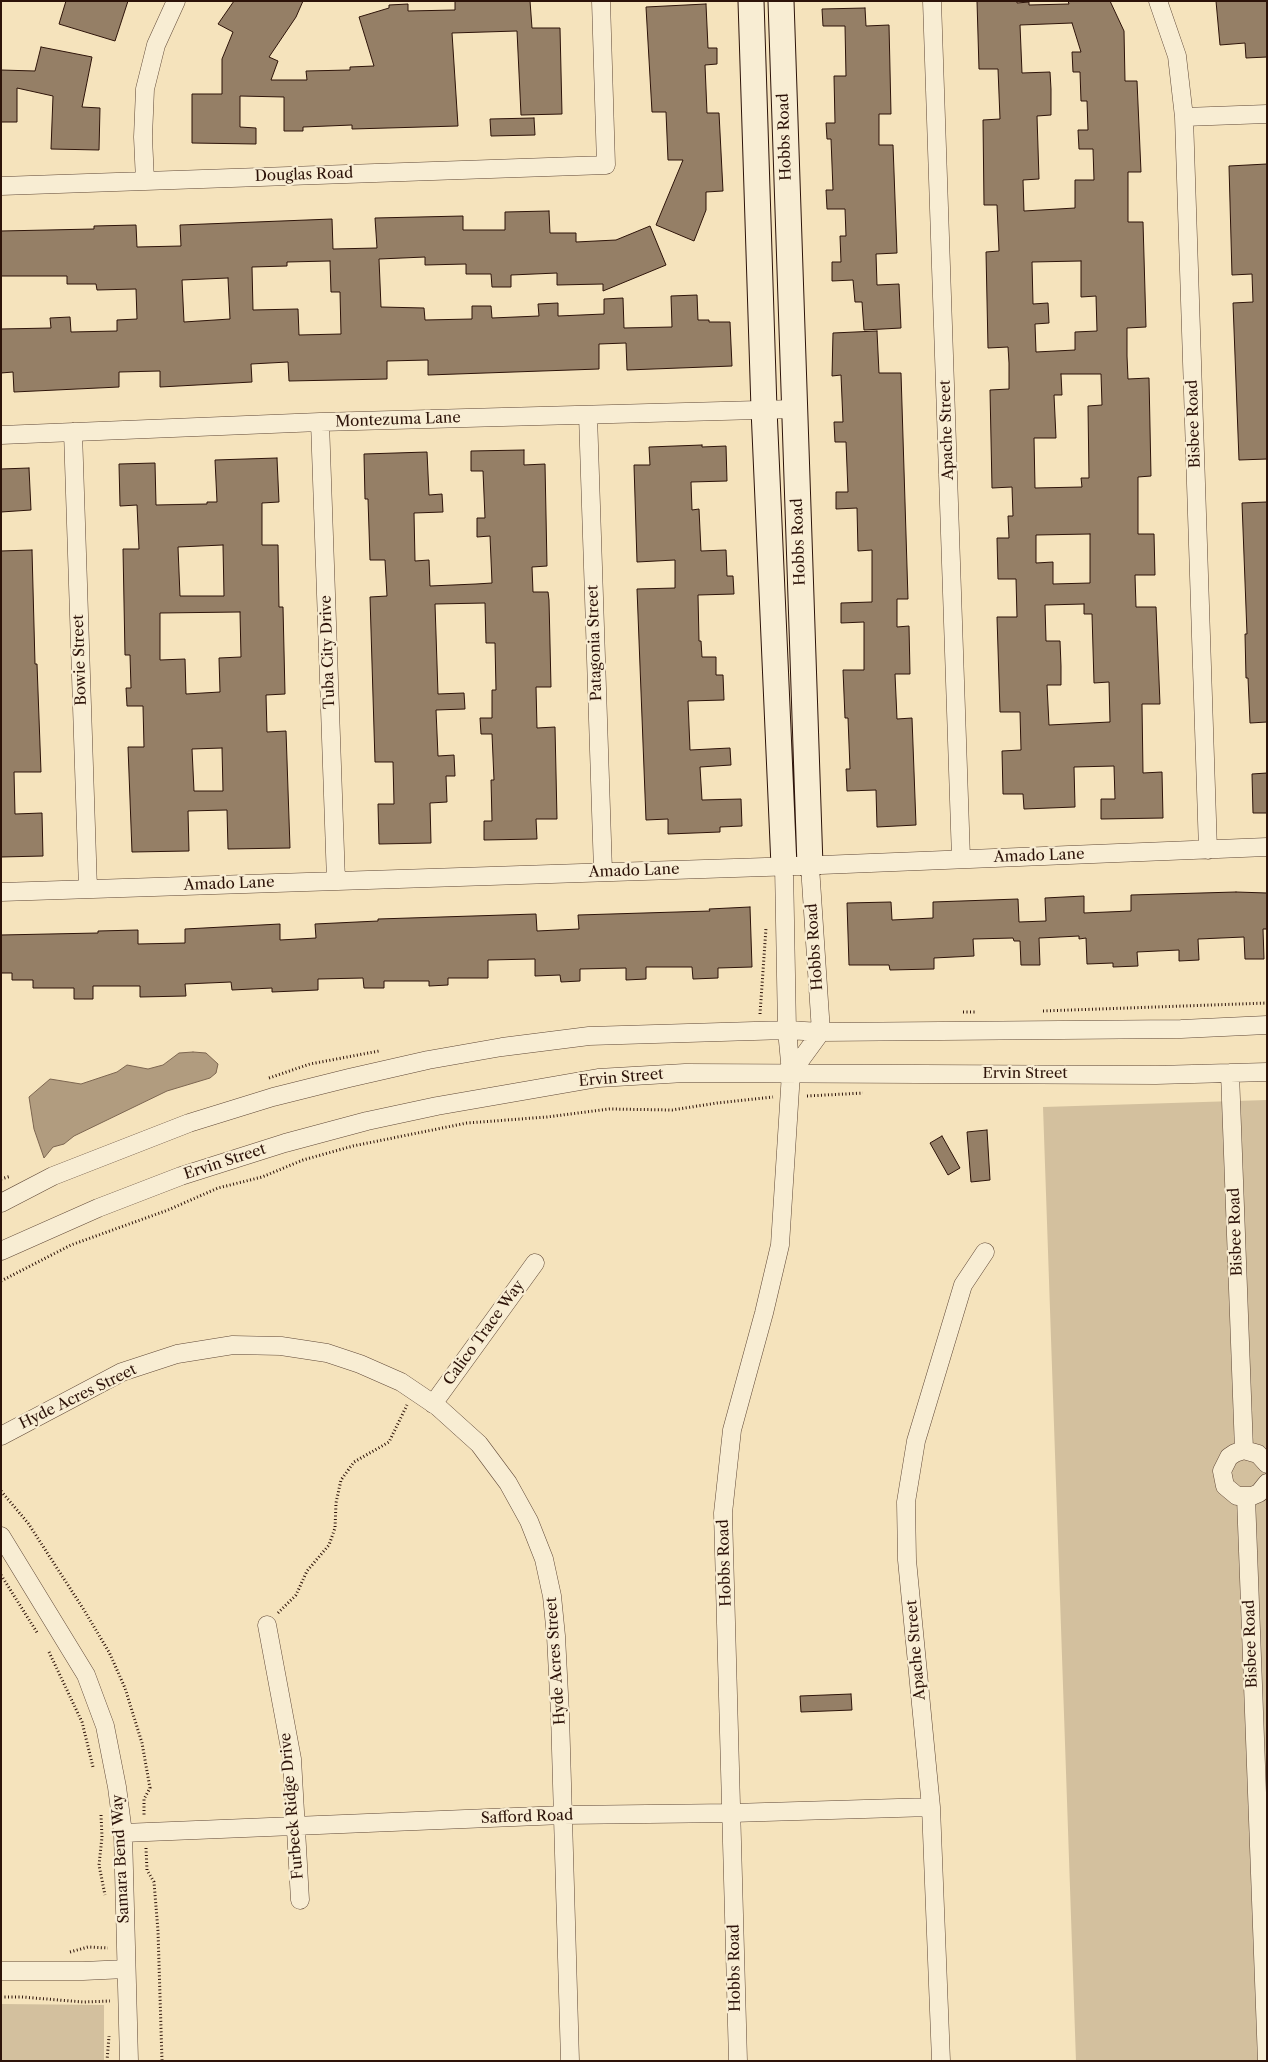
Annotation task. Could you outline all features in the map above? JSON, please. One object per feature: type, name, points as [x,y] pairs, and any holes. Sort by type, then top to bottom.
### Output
[{"type":"street","points":[[145,181],[143,137],[146,89],[156,45],[176,1]]},
{"type":"street","name":"Douglas Road","points":[[1,186],[606,165],[601,1]]},
{"type":"street","name":"Hobbs Road","points":[[738,2061],[723,1513],[732,1430],[780,1245],[791,1073],[787,1030],[784,866],[764,410],[751,1]]},
{"type":"street","name":"Hobbs Road","points":[[780,1],[810,866],[821,1032]]},
{"type":"street","name":"Apache Street","points":[[932,1],[961,858]]},
{"type":"street","name":"Bisbee Road","points":[[1158,1],[1177,56],[1184,117],[1208,850]]},
{"type":"street","points":[[1184,117],[1267,114]]},
{"type":"street","name":"Montezuma Lane","points":[[1,435],[320,422],[795,409]]},
{"type":"street","name":"Patagonia Street","points":[[588,415],[603,872]]},
{"type":"street","name":"Tuba City Drive","points":[[320,422],[336,881]]},
{"type":"street","name":"Bowie Street","points":[[73,432],[88,889]]},
{"type":"street","name":"Amado Lane","points":[[1,892],[810,866],[961,858],[1267,847]]},
{"type":"street","points":[[1,1203],[52,1176],[189,1123],[273,1097],[419,1062],[502,1047],[589,1036],[787,1030],[821,1032],[1182,1029],[1267,1026]]},
{"type":"street","points":[[791,1073],[821,1032]]},
{"type":"street","name":"Ervin Street","points":[[1,1251],[98,1208],[181,1176],[285,1143],[367,1121],[437,1106],[598,1078],[685,1073],[1156,1075],[1267,1072]]},
{"type":"street","name":"Bisbee Road","points":[[1230,1073],[1244,1450]]},
{"type":"street","name":"Apache Street","points":[[941,2061],[931,1807],[907,1560],[906,1502],[916,1441],[963,1285],[985,1252]]},
{"type":"street","name":"Calico Trace Way","points":[[433,1404],[535,1263]]},
{"type":"street","name":"Hyde Acres Street","points":[[1,1436],[122,1372],[178,1354],[233,1346],[281,1346],[327,1353],[360,1364],[401,1382],[433,1404],[479,1444],[508,1483],[529,1521],[544,1559],[552,1596],[556,1636],[563,1815],[570,2061]]},
{"type":"street","points":[[1267,1464],[1258,1454],[1244,1450],[1229,1457],[1222,1471],[1222,1479],[1230,1492],[1237,1496],[1246,1497],[1259,1493],[1267,1483]]},
{"type":"street","name":"Bisbee Road","points":[[1246,1497],[1267,2061]]},
{"type":"street","name":"Samara Bend Way","points":[[1,1536],[86,1676],[105,1726],[117,1787],[123,1833],[118,1970],[129,2061]]},
{"type":"street","name":"Furbeck Ridge Drive","points":[[267,1625],[292,1759],[300,1900]]},
{"type":"street","name":"Safford Road","points":[[123,1833],[563,1815],[732,1813],[931,1807]]},
{"type":"street","points":[[1,1971],[118,1970]]},
{"type":"path","points":[[1,1281],[71,1245],[168,1210],[218,1188],[262,1177],[302,1160],[353,1146],[467,1123],[609,1109],[672,1110],[717,1102],[790,1096],[864,1093]]},
{"type":"path","points":[[267,1625],[296,1594],[307,1571],[329,1545],[336,1528],[336,1503],[341,1480],[354,1462],[389,1442],[403,1410],[417,1393]]},
{"type":"path","points":[[1,1576],[40,1637]]},
{"type":"path","points":[[45,1645],[82,1722],[95,1776]]},
{"type":"path","points":[[101,1811],[102,1837],[99,1864],[106,1902]]},
{"type":"path","points":[[108,1939],[118,1970],[110,2009]]},
{"type":"path","points":[[1,1997],[83,2002],[111,2001]]},
{"type":"path","points":[[108,2061],[109,2035]]},
{"type":"shaded area","points":[[179,1053],[206,1053],[218,1064],[216,1073],[210,1078],[167,1091],[74,1136],[64,1144],[53,1147],[44,1158],[34,1129],[29,1097],[50,1079],[81,1084],[117,1072],[127,1065],[148,1069],[163,1065]]},
{"type":"shaded area","points":[[1267,1100],[1267,2061],[1076,2061],[1043,1107]]},
{"type":"shaded area","points":[[1,2004],[104,2005],[104,2061],[1,2061]]},
{"type":"building","points":[[66,1],[128,1],[115,41],[59,24]]},
{"type":"building","points":[[234,1],[303,1],[296,17],[269,57],[278,61],[271,80],[307,80],[306,71],[350,70],[350,67],[374,66],[359,17],[389,8],[389,5],[408,4],[408,11],[455,10],[455,1],[530,1],[532,28],[560,28],[562,114],[521,115],[517,31],[452,33],[458,126],[352,129],[352,125],[303,127],[303,131],[284,131],[284,97],[240,96],[240,127],[256,128],[256,144],[192,143],[192,94],[222,94],[222,59],[233,32],[218,24]]},
{"type":"building","points":[[977,1],[1017,1],[1017,3],[1029,2],[1029,5],[1069,4],[1068,1],[1110,1],[1124,31],[1125,81],[1137,81],[1141,172],[1128,172],[1128,222],[1143,222],[1146,327],[1127,328],[1127,356],[1128,379],[1149,378],[1151,476],[1138,477],[1138,534],[1154,534],[1155,575],[1135,575],[1136,607],[1156,607],[1160,704],[1142,704],[1143,773],[1162,772],[1163,818],[1101,819],[1101,799],[1115,799],[1114,766],[1074,767],[1075,807],[1024,809],[1023,794],[1003,794],[1002,751],[1021,750],[1020,712],[1000,712],[997,617],[1017,617],[1016,579],[998,579],[997,538],[1009,538],[1008,516],[1013,516],[1012,487],[992,488],[990,390],[1009,389],[1009,363],[1008,347],[988,348],[986,252],[999,251],[997,205],[984,205],[983,120],[1000,119],[998,69],[979,69]],"holes":[[[1072,23],[1081,52],[1072,52],[1073,72],[1080,72],[1081,101],[1087,101],[1088,130],[1078,130],[1079,149],[1093,149],[1094,180],[1075,180],[1075,208],[1024,211],[1023,180],[1039,179],[1037,116],[1051,115],[1051,89],[1050,72],[1022,73],[1020,25]],[[1081,261],[1081,297],[1096,296],[1097,331],[1075,332],[1075,350],[1036,352],[1035,324],[1049,323],[1048,303],[1033,304],[1032,262]],[[1061,374],[1101,374],[1102,405],[1088,406],[1089,478],[1081,478],[1082,487],[1035,488],[1034,438],[1056,438],[1054,395],[1062,395]],[[1090,534],[1090,583],[1053,584],[1053,562],[1036,563],[1036,535]],[[1084,604],[1084,614],[1092,614],[1094,683],[1109,682],[1110,722],[1049,725],[1047,685],[1061,685],[1061,666],[1060,641],[1046,641],[1045,605]]]},
{"type":"building","points":[[1216,1],[1267,1],[1267,57],[1246,58],[1245,43],[1220,45]]},
{"type":"building","points":[[706,4],[708,48],[717,48],[717,64],[705,65],[707,113],[719,113],[723,191],[706,192],[706,210],[694,241],[656,225],[683,160],[668,160],[666,112],[652,112],[646,7]]},
{"type":"building","points":[[865,8],[866,26],[889,25],[891,114],[879,114],[879,145],[893,145],[897,253],[876,254],[877,285],[899,284],[901,328],[864,330],[862,302],[855,302],[853,280],[832,281],[832,262],[841,262],[840,236],[846,236],[845,209],[827,209],[826,190],[833,190],[831,139],[827,139],[826,123],[835,123],[834,76],[846,76],[845,26],[823,26],[822,9]]},
{"type":"building","points":[[41,47],[92,57],[82,107],[100,108],[99,150],[51,149],[53,96],[17,88],[17,122],[1,122],[1,70],[35,71]]},
{"type":"building","points":[[534,118],[535,135],[491,136],[490,119]]},
{"type":"building","points":[[1267,164],[1267,459],[1239,460],[1233,303],[1253,302],[1252,274],[1232,275],[1229,166]]},
{"type":"building","points":[[549,211],[550,233],[576,233],[576,242],[616,240],[650,226],[666,265],[603,291],[603,284],[557,285],[557,273],[511,275],[511,287],[492,287],[491,274],[466,274],[466,264],[425,265],[425,257],[379,259],[381,307],[424,308],[425,320],[472,319],[472,306],[491,306],[492,318],[539,316],[538,304],[558,303],[558,316],[604,314],[604,299],[623,298],[624,328],[672,327],[671,296],[697,295],[698,320],[730,322],[732,366],[627,370],[626,343],[599,344],[599,369],[428,375],[428,360],[387,361],[387,379],[289,381],[288,362],[251,364],[252,382],[160,387],[160,371],[119,372],[119,387],[14,392],[13,372],[1,373],[1,329],[51,328],[50,318],[70,317],[71,332],[117,331],[117,320],[137,319],[136,289],[97,290],[96,284],[67,284],[67,276],[1,276],[1,231],[94,229],[94,226],[136,225],[137,247],[181,246],[180,225],[332,219],[333,249],[377,248],[375,218],[463,216],[463,230],[505,230],[505,212]],"holes":[[[330,261],[331,292],[340,292],[341,334],[299,335],[298,309],[253,310],[252,267],[287,266],[287,262]],[[228,278],[230,319],[184,322],[182,280]]]},
{"type":"building","points":[[877,331],[879,373],[901,373],[908,599],[897,599],[897,627],[909,626],[910,674],[895,674],[897,719],[912,718],[916,825],[877,827],[876,790],[847,791],[846,769],[850,769],[848,718],[845,718],[843,670],[864,670],[864,622],[841,623],[841,603],[872,602],[872,550],[858,551],[857,508],[836,509],[836,492],[848,492],[846,442],[835,442],[834,422],[843,422],[841,375],[832,376],[833,333]]},
{"type":"building","points":[[702,445],[702,447],[726,446],[727,481],[691,482],[692,510],[699,509],[701,551],[726,550],[727,576],[733,576],[734,594],[698,595],[699,641],[701,641],[702,657],[716,657],[716,675],[723,675],[724,700],[688,701],[690,750],[730,748],[731,765],[700,767],[702,800],[741,799],[742,826],[720,827],[720,832],[668,834],[668,819],[646,820],[637,589],[675,588],[675,560],[637,562],[634,465],[650,465],[649,447]]},
{"type":"building","points":[[524,450],[524,465],[545,464],[547,566],[532,567],[533,592],[548,592],[551,687],[536,687],[537,728],[555,727],[557,819],[536,819],[537,839],[484,840],[484,821],[492,821],[491,780],[494,780],[492,734],[481,734],[480,718],[492,718],[492,690],[496,690],[495,643],[486,643],[485,603],[435,604],[438,694],[464,693],[465,709],[436,710],[438,756],[454,755],[455,776],[446,776],[447,802],[430,803],[431,843],[379,844],[378,804],[394,804],[393,762],[375,762],[370,597],[387,596],[385,560],[370,560],[368,499],[365,499],[364,454],[427,452],[429,495],[442,494],[443,512],[414,513],[415,561],[429,560],[430,586],[492,583],[490,536],[477,537],[477,518],[485,518],[483,471],[471,471],[471,451]]},
{"type":"building","points":[[277,458],[279,502],[262,503],[262,545],[278,545],[279,607],[283,607],[285,694],[266,695],[267,732],[286,731],[290,848],[228,849],[227,810],[188,811],[189,851],[132,852],[128,747],[144,747],[143,706],[127,706],[126,688],[131,688],[130,655],[125,655],[123,549],[139,549],[137,505],[120,506],[119,464],[155,463],[156,505],[207,504],[207,502],[217,502],[215,460]],"holes":[[[223,545],[224,596],[180,596],[178,547]],[[240,612],[241,657],[219,658],[220,692],[186,694],[185,659],[160,660],[160,613]],[[222,748],[223,791],[194,791],[192,749]]]},
{"type":"building","points":[[29,468],[31,510],[1,512],[1,469]]},
{"type":"building","points":[[1267,502],[1267,722],[1250,723],[1248,678],[1246,678],[1245,634],[1247,634],[1242,503]]},
{"type":"building","points":[[32,550],[35,664],[37,664],[41,772],[14,772],[15,814],[42,813],[43,856],[1,857],[1,551]]},
{"type":"building","points":[[1267,773],[1267,813],[1253,813],[1252,774]]},
{"type":"building","points":[[1267,893],[1267,929],[1263,929],[1264,959],[1245,959],[1244,937],[1198,939],[1199,960],[1179,961],[1179,950],[1137,952],[1138,966],[1113,967],[1113,963],[1087,964],[1086,938],[1079,939],[1079,936],[1039,938],[1040,965],[1021,965],[1020,941],[1014,941],[1013,938],[973,939],[974,956],[934,958],[934,969],[890,970],[889,965],[849,965],[847,903],[891,902],[892,920],[933,918],[933,902],[1018,899],[1019,922],[1046,921],[1045,898],[1084,896],[1084,913],[1131,911],[1131,895]]},
{"type":"building","points":[[750,907],[752,967],[718,968],[718,978],[693,979],[692,967],[646,967],[646,979],[626,980],[626,968],[580,969],[580,981],[561,982],[560,975],[535,976],[535,959],[488,960],[488,978],[448,978],[448,985],[429,986],[429,981],[384,981],[384,988],[364,988],[363,978],[318,979],[318,990],[272,992],[272,988],[232,990],[231,982],[185,984],[186,996],[140,997],[140,986],[93,986],[93,999],[74,999],[74,988],[33,988],[33,980],[12,980],[12,973],[1,973],[1,935],[98,933],[98,931],[138,930],[138,944],[185,943],[185,929],[280,924],[280,940],[316,938],[315,924],[378,921],[378,919],[536,914],[537,931],[579,929],[578,915],[710,911],[709,909]]},
{"type":"building","points":[[987,1130],[990,1180],[971,1182],[967,1132]]},
{"type":"building","points":[[942,1136],[960,1168],[948,1175],[930,1143]]},
{"type":"building","points":[[851,1694],[852,1710],[801,1712],[800,1696]]}]
